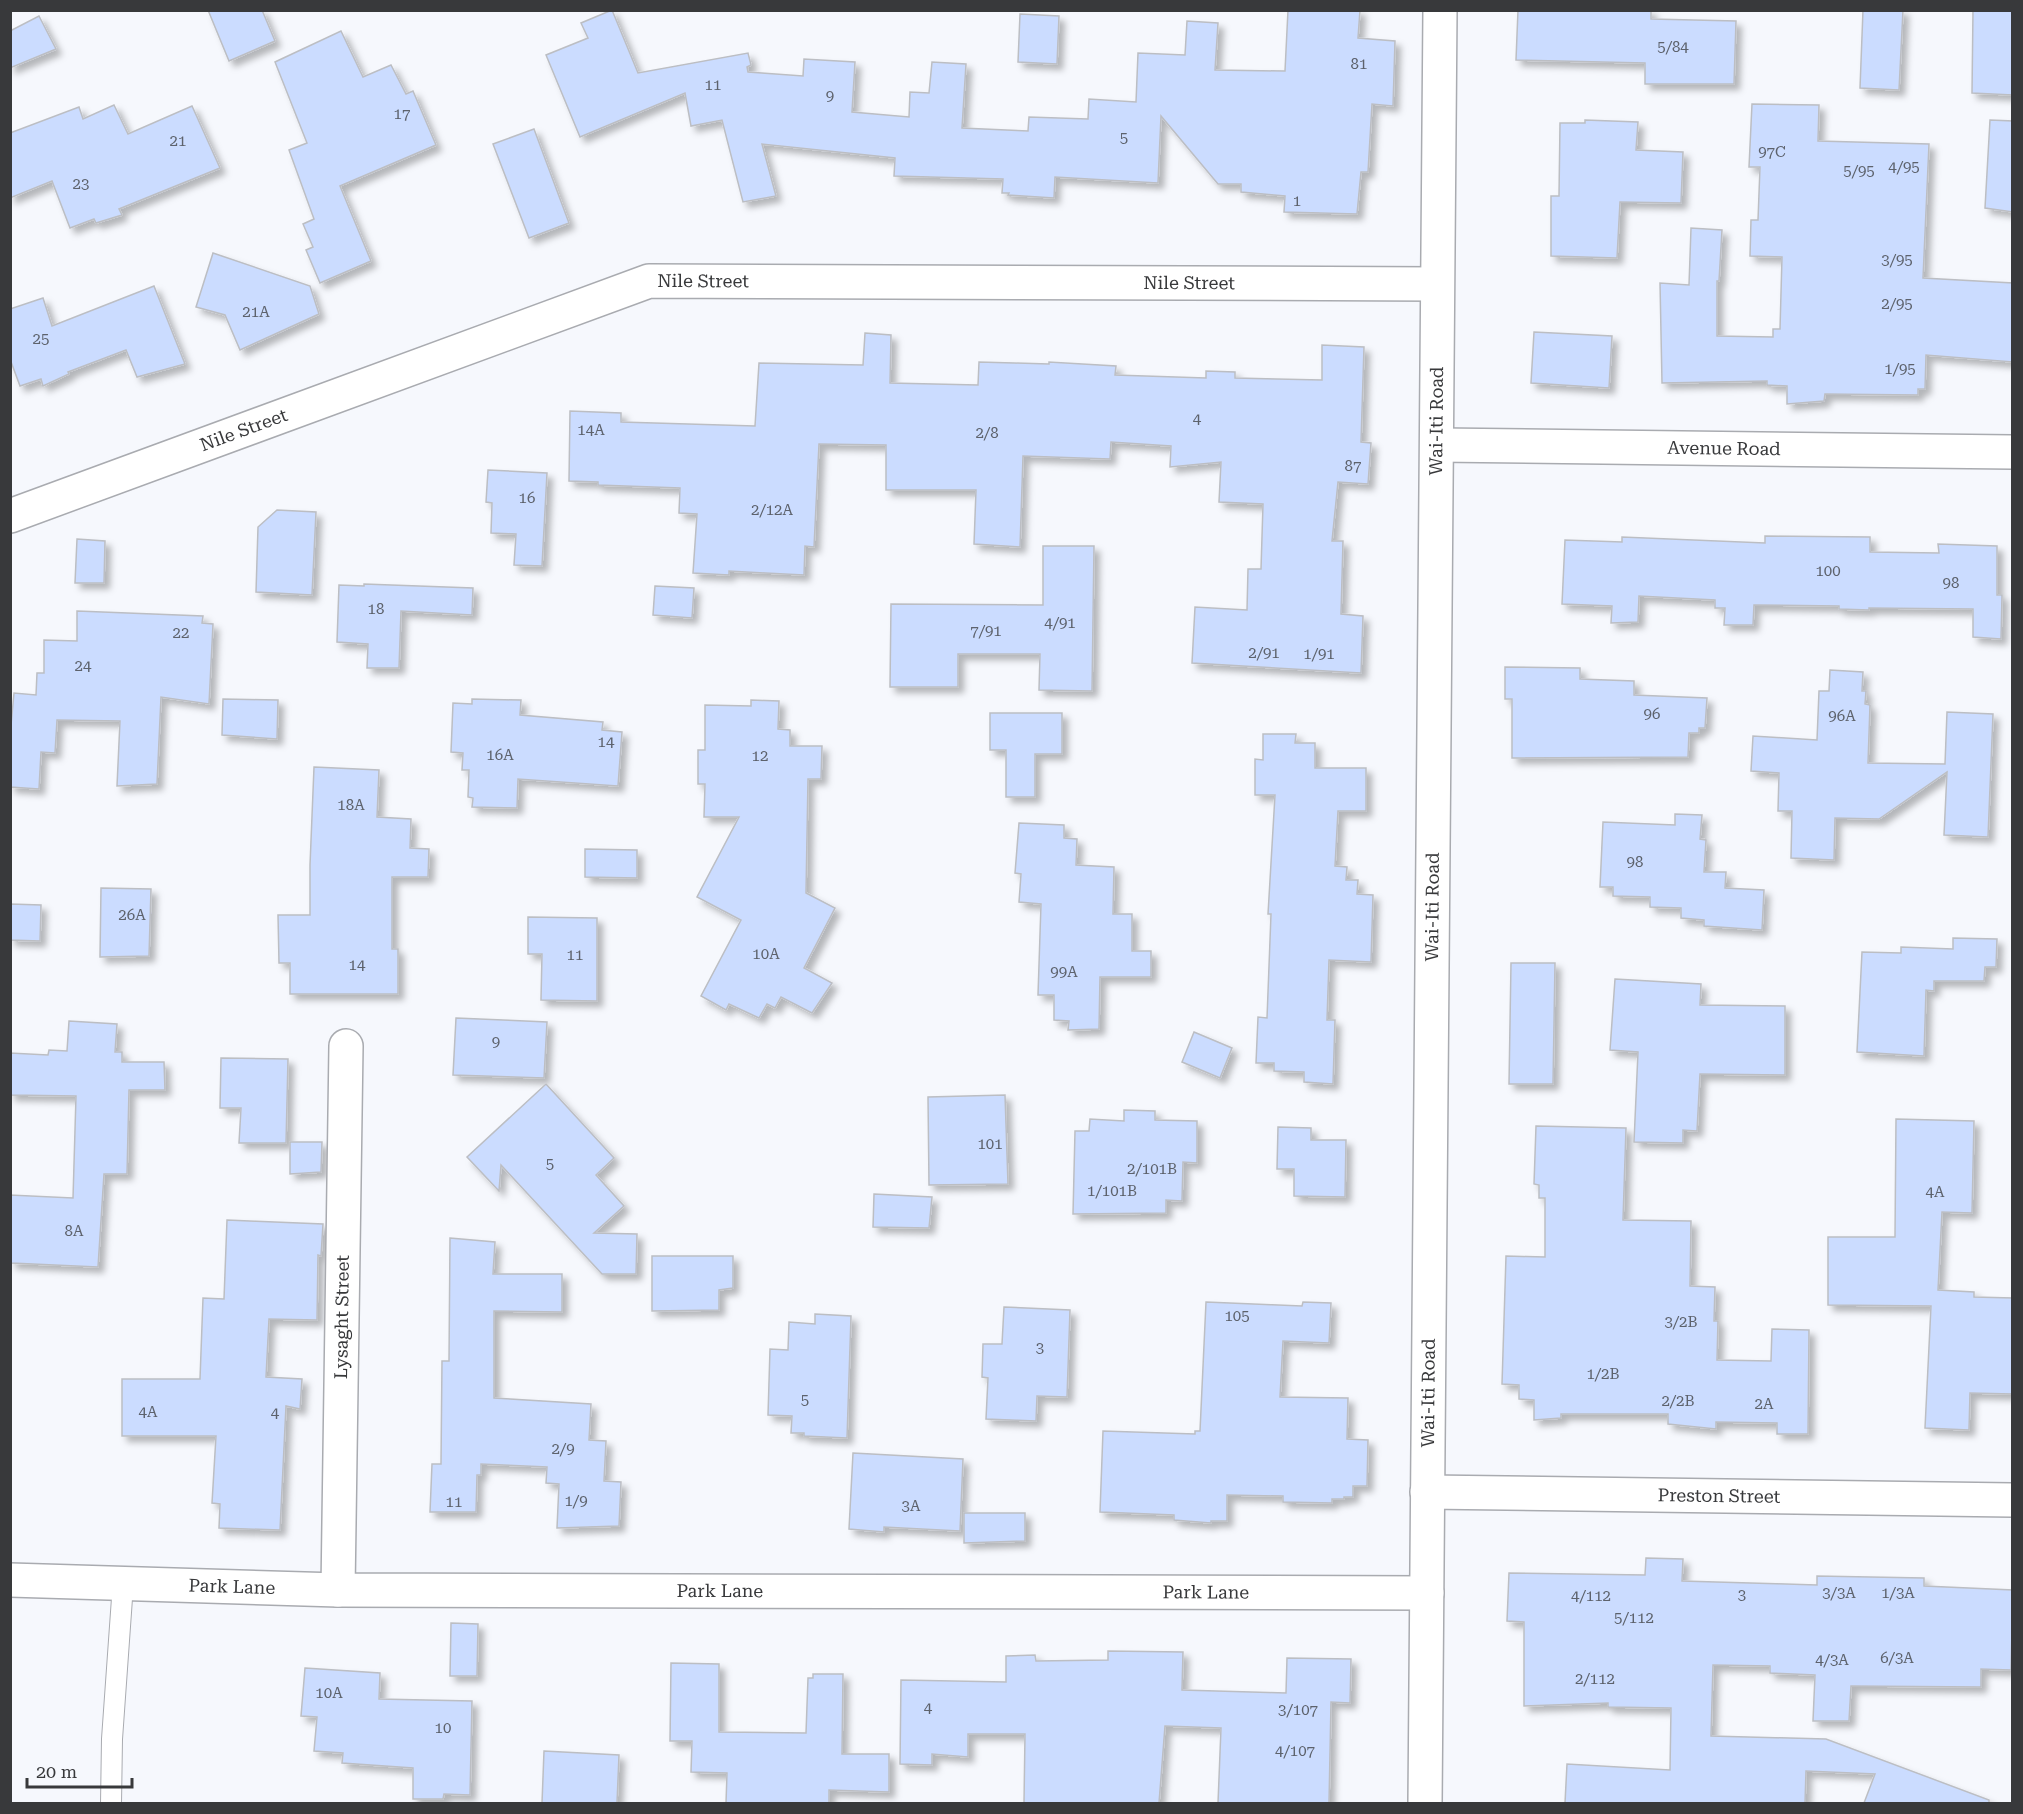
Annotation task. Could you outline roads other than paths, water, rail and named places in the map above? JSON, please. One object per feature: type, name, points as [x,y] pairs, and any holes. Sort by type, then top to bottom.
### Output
[{"type":"street","name":"Wai-Iti Road","points":[[1425,1803],[1440,10]]},
{"type":"street","name":"Nile Street","points":[[10,516],[649,281],[1437,284]]},
{"type":"street","name":"Avenue Road","points":[[1437,445],[2013,452]]},
{"type":"street","name":"Lysaght Street","points":[[338,1590],[346,1046]]},
{"type":"street","name":"Preston Street","points":[[1427,1492],[2013,1500]]},
{"type":"street","name":"Park Lane","points":[[10,1580],[338,1590],[1427,1593]]},
{"type":"lane","points":[[111,1803],[112,1739],[123,1584]]}]
